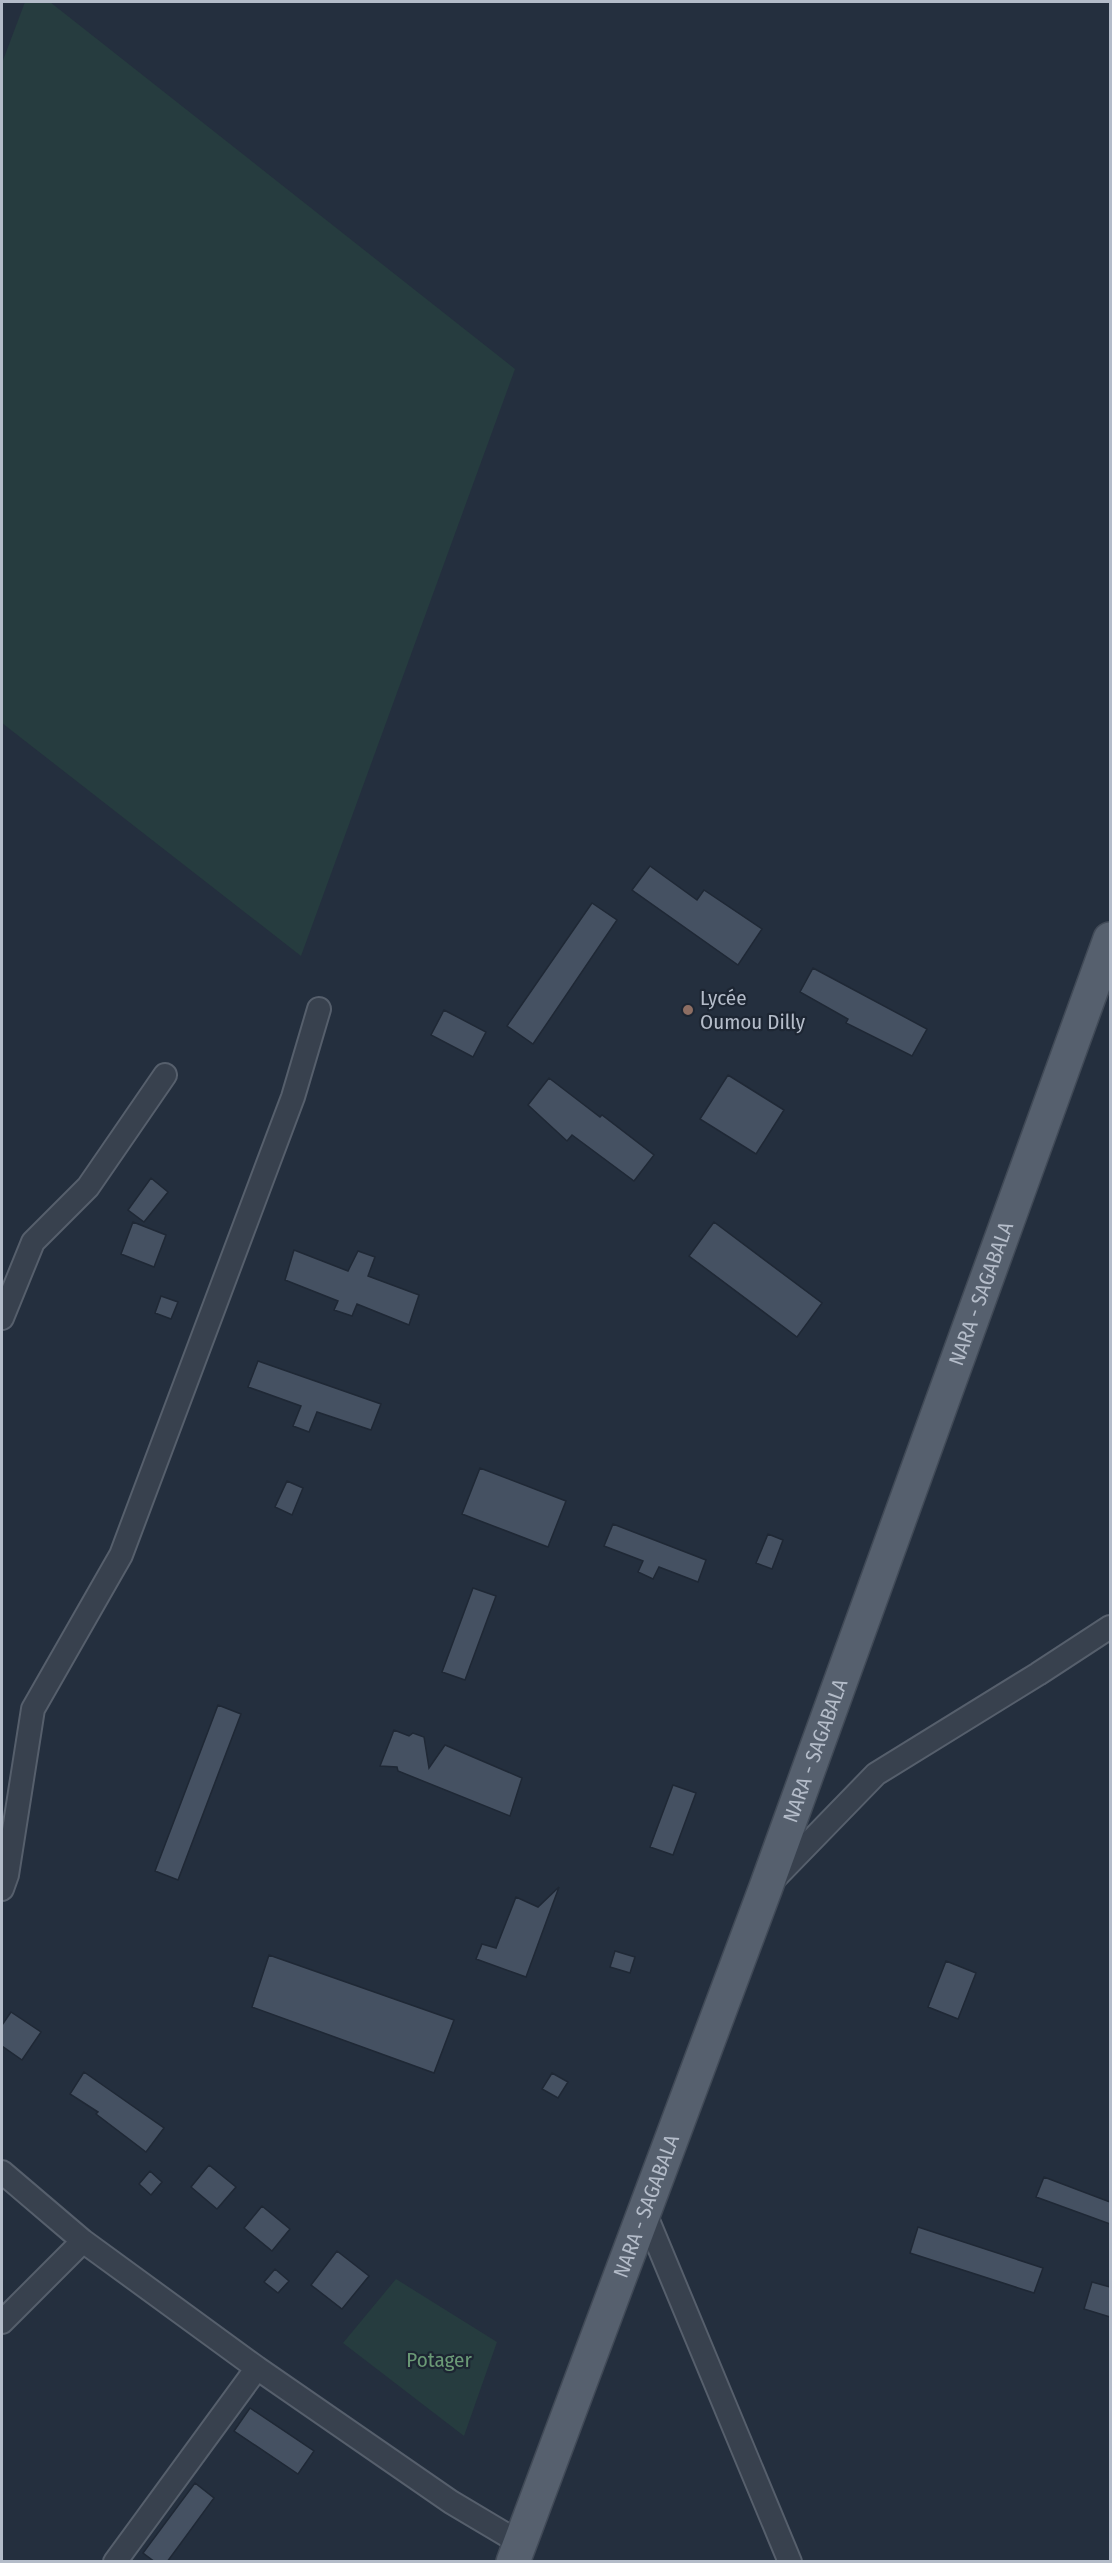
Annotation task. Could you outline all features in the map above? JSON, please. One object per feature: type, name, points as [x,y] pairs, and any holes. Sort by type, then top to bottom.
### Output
[{"type":"main road","name":"NARA - SAGABALA","points":[[516,2552],[766,1887],[1110,939]]},
{"type":"street","points":[[2,1889],[7,1875],[33,1709],[121,1555],[293,1097],[319,1009]]},
{"type":"street","points":[[2,1318],[33,1242],[88,1187],[165,1075]]},
{"type":"street","points":[[766,1887],[876,1774],[1110,1627]]},
{"type":"street","points":[[2,2172],[82,2241],[257,2368],[451,2502],[516,2552]]},
{"type":"street","points":[[644,2211],[790,2562]]},
{"type":"street","points":[[2,2322],[82,2241]]},
{"type":"street","points":[[115,2562],[257,2368]]},
{"type":"green space","points":[[25,2],[50,2],[515,369],[301,956],[2,723],[2,63]]},
{"type":"green space","name":"Potager","points":[[396,2279],[497,2342],[464,2436],[343,2343]]},
{"type":"building","points":[[650,866],[697,900],[704,890],[762,929],[738,965],[632,890]]},
{"type":"building","points":[[592,903],[617,920],[533,1044],[507,1026]]},
{"type":"building","points":[[813,968],[927,1029],[912,1056],[846,1023],[848,1019],[800,992]]},
{"type":"building","points":[[444,1010],[486,1032],[473,1057],[431,1035]]},
{"type":"building","points":[[728,1075],[784,1110],[756,1154],[700,1119]]},
{"type":"building","points":[[549,1078],[654,1155],[634,1181],[572,1135],[567,1141],[528,1105]]},
{"type":"building","points":[[151,1178],[168,1192],[144,1222],[128,1210]]},
{"type":"building","points":[[133,1222],[166,1235],[154,1267],[121,1254]]},
{"type":"building","points":[[714,1222],[822,1303],[797,1337],[689,1256]]},
{"type":"building","points":[[294,1250],[348,1271],[358,1251],[375,1257],[368,1276],[419,1295],[409,1325],[357,1304],[352,1316],[334,1310],[338,1301],[285,1280]]},
{"type":"building","points":[[161,1296],[178,1302],[171,1319],[155,1313]]},
{"type":"building","points":[[258,1361],[381,1404],[371,1430],[317,1412],[309,1432],[293,1426],[301,1406],[248,1387]]},
{"type":"building","points":[[480,1468],[566,1501],[548,1547],[462,1514]]},
{"type":"building","points":[[287,1481],[303,1488],[292,1515],[275,1507]]},
{"type":"building","points":[[613,1524],[706,1560],[698,1582],[659,1567],[653,1579],[638,1572],[643,1561],[604,1546]]},
{"type":"building","points":[[768,1534],[783,1540],[772,1569],[756,1563]]},
{"type":"building","points":[[473,1588],[496,1596],[465,1680],[442,1672]]},
{"type":"building","points":[[218,1705],[241,1714],[178,1880],[155,1871]]},
{"type":"building","points":[[394,1730],[409,1736],[413,1733],[424,1737],[429,1768],[445,1745],[522,1778],[510,1816],[398,1771],[397,1767],[380,1766]]},
{"type":"building","points":[[673,1785],[696,1793],[673,1855],[650,1847]]},
{"type":"building","points":[[559,1887],[526,1977],[476,1959],[482,1944],[496,1948],[516,1897],[538,1907]]},
{"type":"building","points":[[615,1951],[635,1957],[630,1973],[610,1967]]},
{"type":"building","points":[[269,1955],[454,2020],[434,2073],[252,2007]]},
{"type":"building","points":[[946,1961],[976,1973],[958,2019],[928,2007]]},
{"type":"building","points":[[11,2012],[41,2032],[22,2060],[2,2046],[2,2025]]},
{"type":"building","points":[[84,2072],[164,2128],[146,2152],[96,2114],[98,2112],[70,2094]]},
{"type":"building","points":[[552,2073],[568,2082],[558,2098],[542,2089]]},
{"type":"building","points":[[209,2165],[236,2187],[217,2209],[191,2187]]},
{"type":"building","points":[[150,2171],[162,2182],[151,2195],[139,2184]]},
{"type":"building","points":[[1044,2177],[1110,2202],[1110,2224],[1036,2197]]},
{"type":"building","points":[[262,2206],[290,2229],[272,2251],[244,2228]]},
{"type":"building","points":[[918,2227],[1043,2268],[1034,2293],[910,2253]]},
{"type":"building","points":[[337,2251],[369,2276],[342,2309],[311,2285]]},
{"type":"building","points":[[275,2269],[289,2281],[278,2293],[264,2282]]},
{"type":"building","points":[[1092,2282],[1110,2287],[1110,2317],[1084,2309]]},
{"type":"building","points":[[250,2408],[314,2451],[298,2474],[234,2431]]},
{"type":"building","points":[[195,2483],[214,2498],[167,2562],[155,2562],[143,2553]]},
{"type":"place","name":"Lycée Oumou Dilly","points":[[688,1010]]}]
